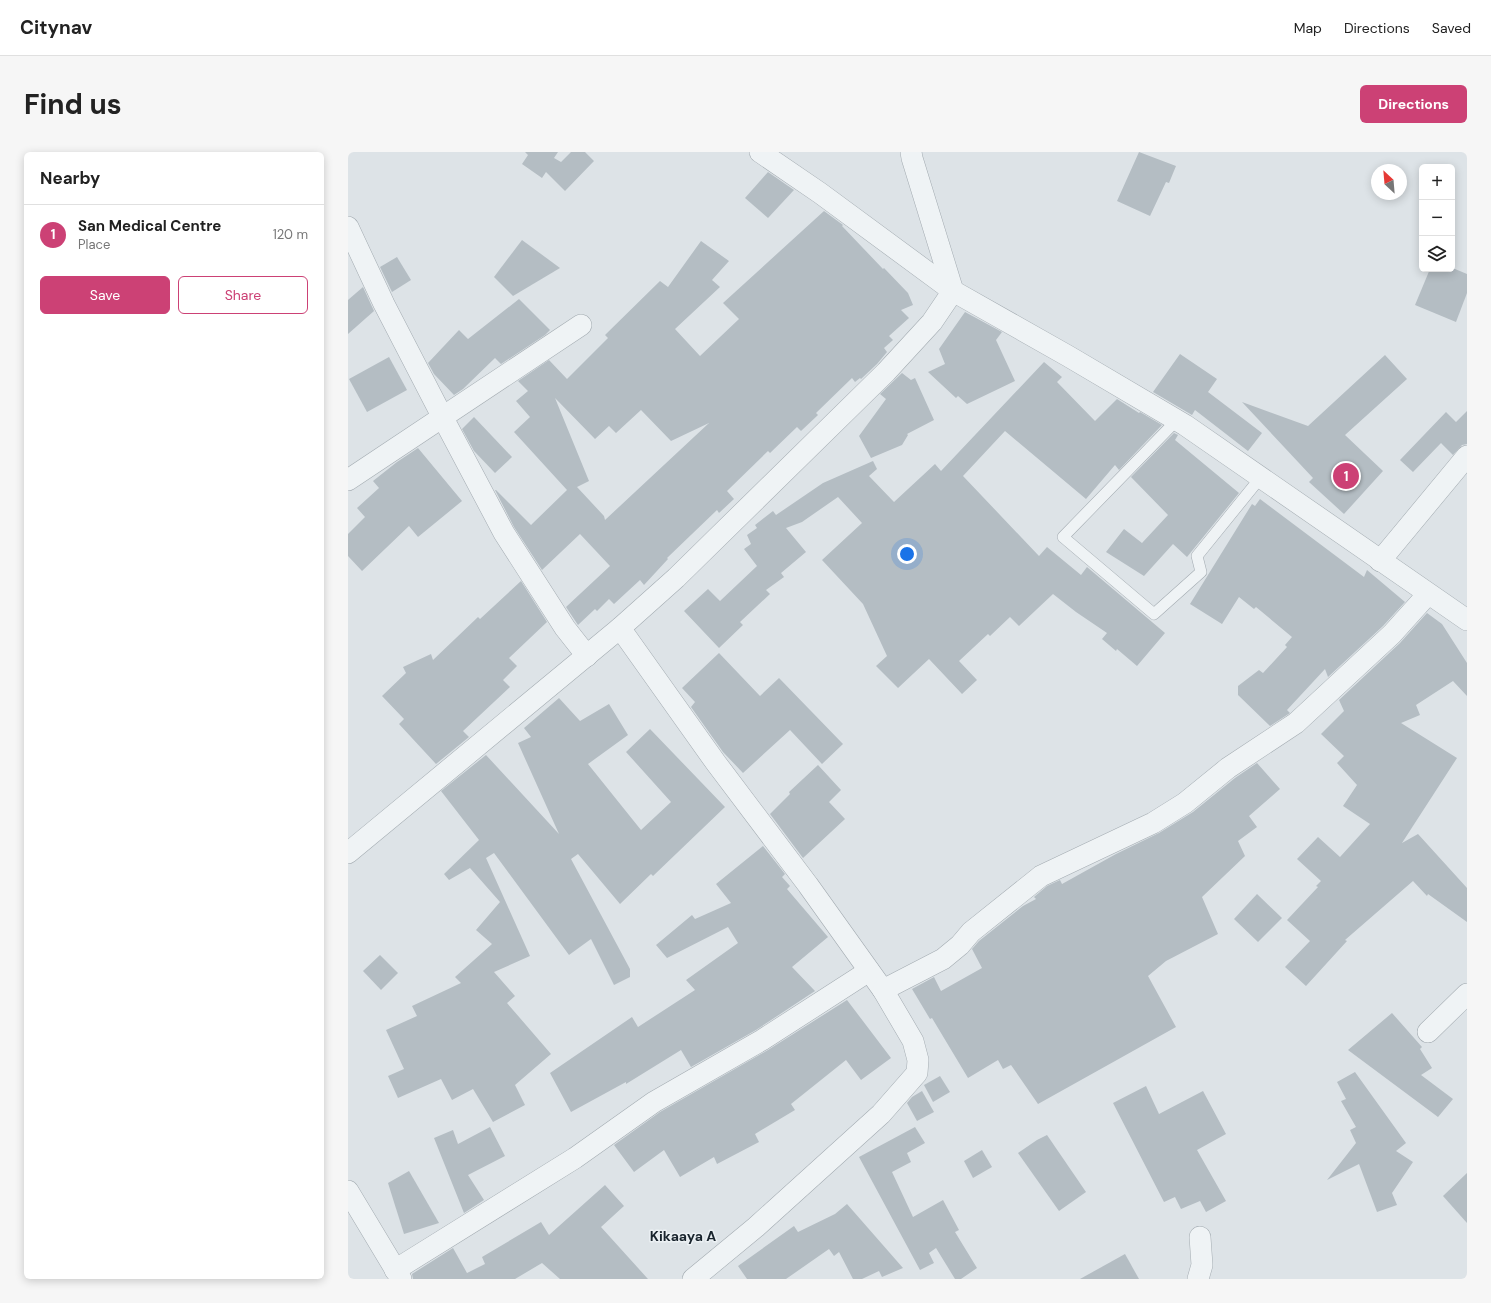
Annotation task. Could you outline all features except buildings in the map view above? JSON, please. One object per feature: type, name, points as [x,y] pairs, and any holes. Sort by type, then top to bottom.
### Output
[{"type":"street","points":[[760,152],[820,193],[908,257],[953,292],[1068,356],[1177,420],[1467,620]]},
{"type":"street","points":[[911,152],[953,292]]},
{"type":"street","points":[[348,228],[381,297],[504,533],[565,628],[587,656]]},
{"type":"street","points":[[348,853],[587,656],[676,578],[886,372],[932,322],[953,292]]},
{"type":"street","points":[[348,480],[581,325]]},
{"type":"street","points":[[1380,561],[1467,456]]},
{"type":"street","points":[[883,990],[943,959],[960,945],[971,932],[1041,876],[1153,823],[1185,803],[1228,768],[1296,723],[1392,634],[1428,594]]},
{"type":"street","points":[[620,628],[716,763],[808,885],[883,990],[913,1041],[918,1060],[917,1073],[881,1114],[756,1227],[693,1279]]},
{"type":"street","points":[[348,1191],[398,1274],[575,1158],[654,1102],[762,1040],[869,971]]},
{"type":"street","points":[[1428,1032],[1467,994]]},
{"type":"street","points":[[1198,1279],[1202,1265],[1200,1237]]},
{"type":"lane","points":[[1177,420],[1063,538],[1154,614],[1201,572],[1197,556],[1261,477]]},
{"type":"place","name":"San Medical Centre","points":[[1346,476]]},
{"type":"district","name":"Kikaaya A","points":[[683,1236]]}]
